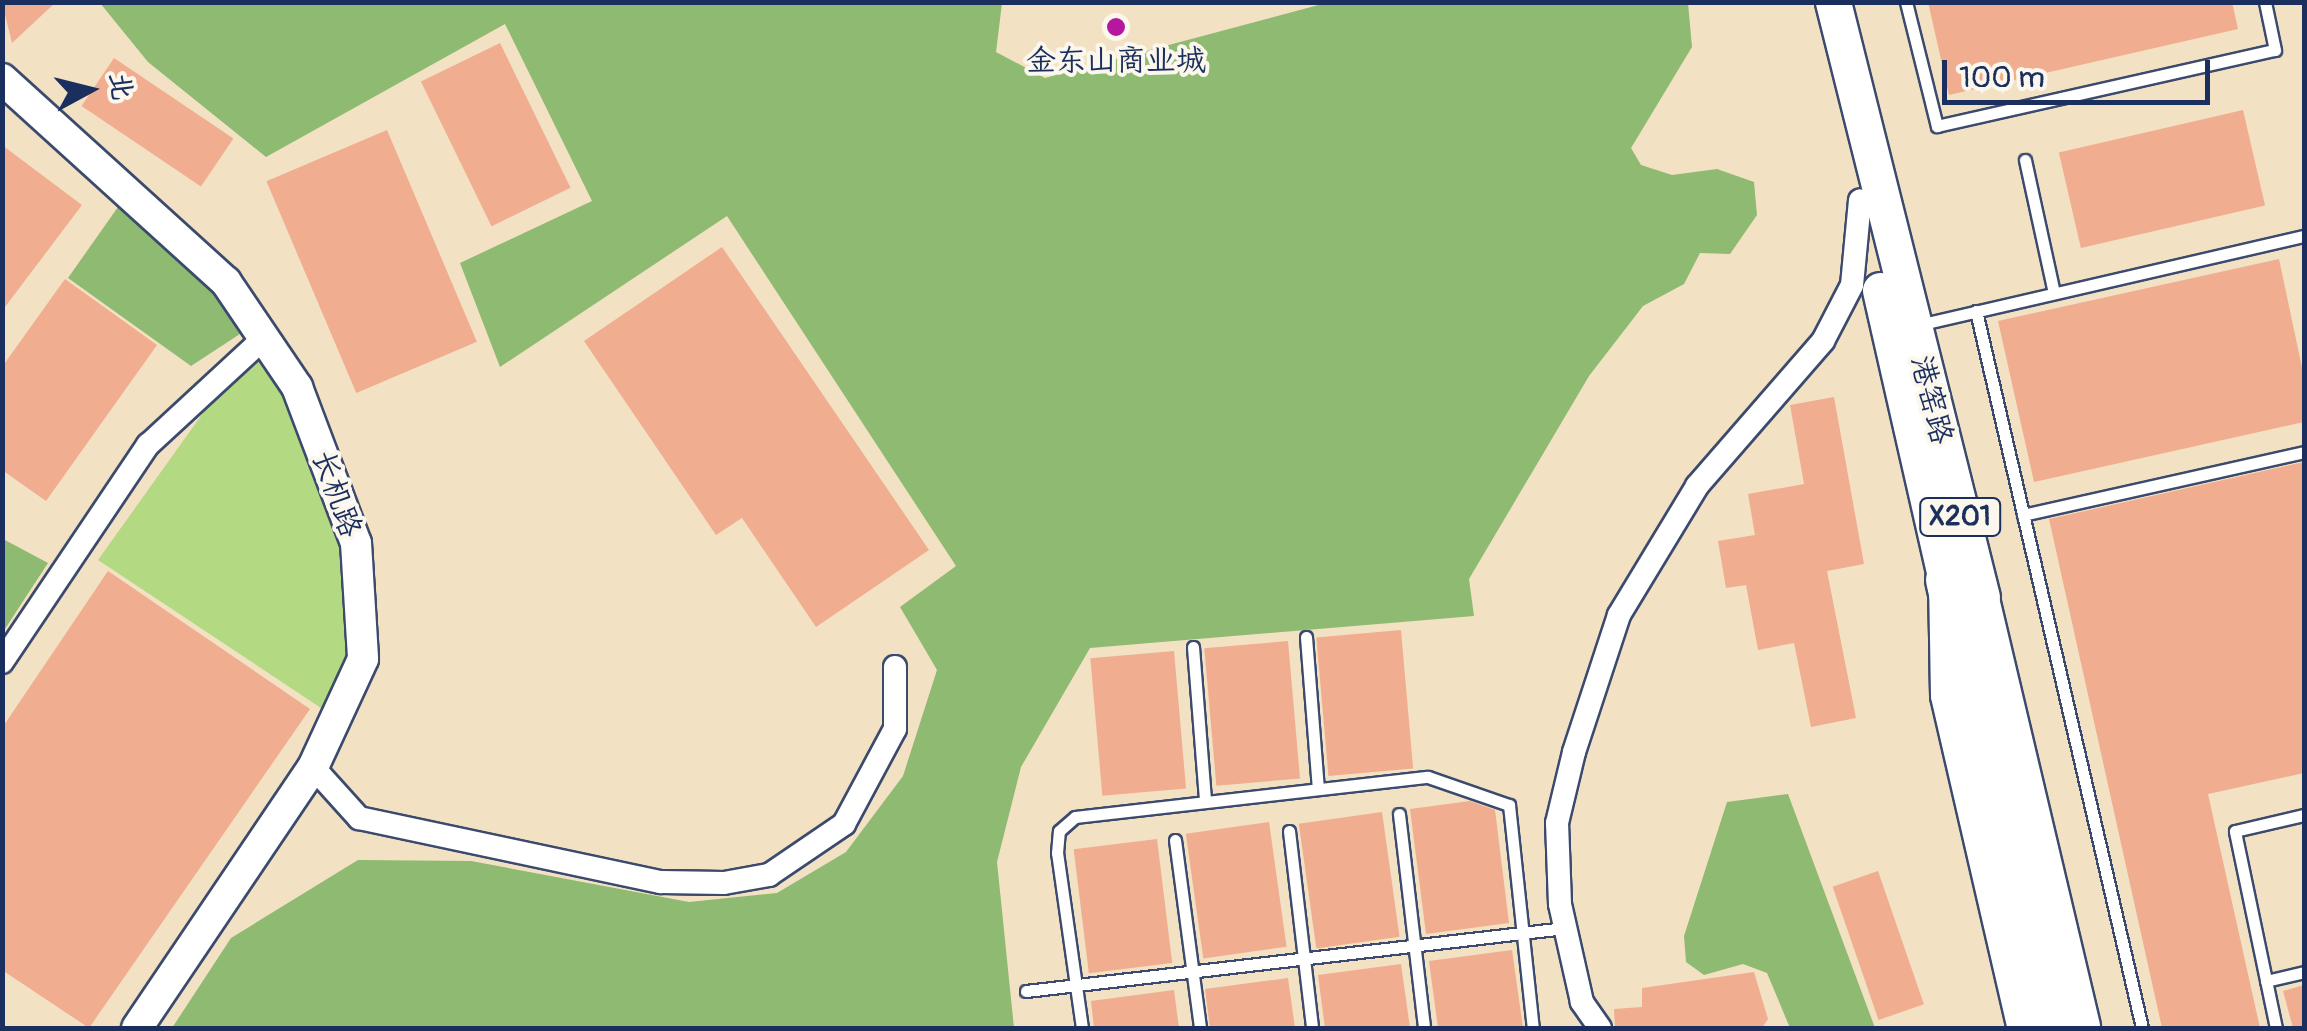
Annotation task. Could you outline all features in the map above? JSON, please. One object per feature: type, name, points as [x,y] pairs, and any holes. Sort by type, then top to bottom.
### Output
[{"type":"highway","points":[[1960,578],[2046,1028]]},
{"type":"highway","points":[[1960,578],[2080,1028]]},
{"type":"main road","name":"港窑路","points":[[1809,2],[1960,578],[2015,687],[2093,1028]]},
{"type":"main road","name":"港窑路","points":[[1833,2],[1914,326],[1960,578],[1948,695],[2025,1028]]},
{"type":"street","name":"长机路","points":[[2,79],[226,282],[297,387],[356,543],[363,659],[313,767],[137,1028]]},
{"type":"street","points":[[1600,1028],[1582,1002],[1566,928],[1557,822],[1619,616],[1697,486],[1823,341],[1852,285],[1860,200]]},
{"type":"street","points":[[2,662],[148,445],[264,338]]},
{"type":"street","points":[[313,767],[359,818],[661,882],[724,883],[769,874],[844,824],[895,729],[895,666]]},
{"type":"lane","points":[[1906,2],[1936,126],[2275,50],[2265,2]]},
{"type":"lane","points":[[2025,160],[2054,294]]},
{"type":"lane","points":[[1914,326],[2304,236]]},
{"type":"lane","points":[[1976,311],[2142,1028]]},
{"type":"lane","points":[[2023,514],[2304,452]]},
{"type":"lane","points":[[1306,637],[1318,788]]},
{"type":"lane","points":[[1194,647],[1205,800]]},
{"type":"lane","points":[[1082,1028],[1058,831],[1102,810],[1428,777],[1499,794],[1509,805],[1533,1028]]},
{"type":"lane","points":[[1399,814],[1424,1028]]},
{"type":"lane","points":[[2276,1028],[2235,832],[2304,814]]},
{"type":"lane","points":[[1289,831],[1312,1028]]},
{"type":"lane","points":[[1175,840],[1200,1028]]},
{"type":"lane","points":[[1026,991],[1566,928]]},
{"type":"lane","points":[[2266,981],[2304,972]]},
{"type":"green space","points":[[100,3],[1002,3],[996,52],[1045,78],[1326,3],[1688,3],[1692,47],[1631,148],[1641,165],[1672,175],[1717,169],[1754,182],[1757,215],[1730,254],[1700,253],[1684,284],[1643,306],[1589,376],[1469,579],[1474,616],[1090,648],[1021,767],[997,862],[1014,1028],[172,1028],[231,938],[358,860],[471,861],[689,902],[777,893],[846,852],[903,776],[937,670],[900,607],[956,566],[727,216],[500,367],[460,263],[592,201],[505,24],[266,157],[148,62]]},
{"type":"green space","points":[[118,207],[215,287],[246,330],[191,366],[68,278]]},
{"type":"green space","points":[[259,357],[289,403],[343,541],[350,654],[321,708],[98,560],[223,385]]},
{"type":"green space","points":[[3,539],[48,563],[3,632]]},
{"type":"green space","points":[[1788,794],[1875,1028],[1790,1028],[1767,973],[1743,964],[1704,975],[1686,962],[1684,936],[1727,802]]},
{"type":"building","points":[[2,2],[56,2],[12,43]]},
{"type":"building","points":[[1928,2],[2232,2],[2238,29],[1949,95]]},
{"type":"building","points":[[500,43],[571,188],[491,226],[421,82]]},
{"type":"building","points":[[114,58],[233,139],[201,187],[82,106]]},
{"type":"building","points":[[2243,110],[2265,205],[2081,248],[2059,153]]},
{"type":"building","points":[[387,130],[477,342],[356,393],[266,181]]},
{"type":"building","points":[[2,145],[82,205],[2,311]]},
{"type":"building","points":[[722,247],[929,550],[816,627],[742,518],[716,535],[584,341]]},
{"type":"building","points":[[2279,259],[2304,377],[2304,422],[2034,482],[1998,321]]},
{"type":"building","points":[[65,279],[157,345],[46,501],[2,470],[2,367]]},
{"type":"building","points":[[1834,397],[1864,564],[1827,571],[1856,718],[1811,727],[1794,643],[1758,650],[1746,585],[1726,588],[1718,541],[1755,535],[1748,494],[1804,484],[1790,405]]},
{"type":"building","points":[[2304,462],[2304,773],[2208,794],[2260,1028],[2162,1028],[2049,519]]},
{"type":"building","points":[[108,571],[310,709],[89,1028],[2,970],[2,728]]},
{"type":"building","points":[[1401,630],[1413,768],[1328,776],[1316,637]]},
{"type":"building","points":[[1288,641],[1300,778],[1216,786],[1204,648]]},
{"type":"building","points":[[1174,651],[1186,788],[1102,796],[1090,658]]},
{"type":"building","points":[[1470,801],[1495,810],[1509,923],[1426,934],[1410,809]]},
{"type":"building","points":[[1382,812],[1400,937],[1316,948],[1299,824]]},
{"type":"building","points":[[1269,822],[1287,947],[1203,958],[1186,834]]},
{"type":"building","points":[[1157,839],[1172,963],[1089,973],[1074,849]]},
{"type":"building","points":[[1878,871],[1924,1004],[1879,1020],[1833,887]]},
{"type":"building","points":[[1512,950],[1523,1028],[1438,1028],[1429,961]]},
{"type":"building","points":[[1401,964],[1410,1028],[1325,1028],[1318,975]]},
{"type":"building","points":[[1754,972],[1768,1019],[1762,1028],[1615,1028],[1614,1009],[1642,1007],[1642,988]]},
{"type":"building","points":[[1288,978],[1295,1028],[1210,1028],[1205,989]]},
{"type":"building","points":[[2304,985],[2304,1028],[2293,1028],[2283,991]]},
{"type":"building","points":[[1174,990],[1179,1028],[1094,1028],[1091,1001]]},
{"type":"place","name":"金东山商业城","points":[[1116,27]]}]
